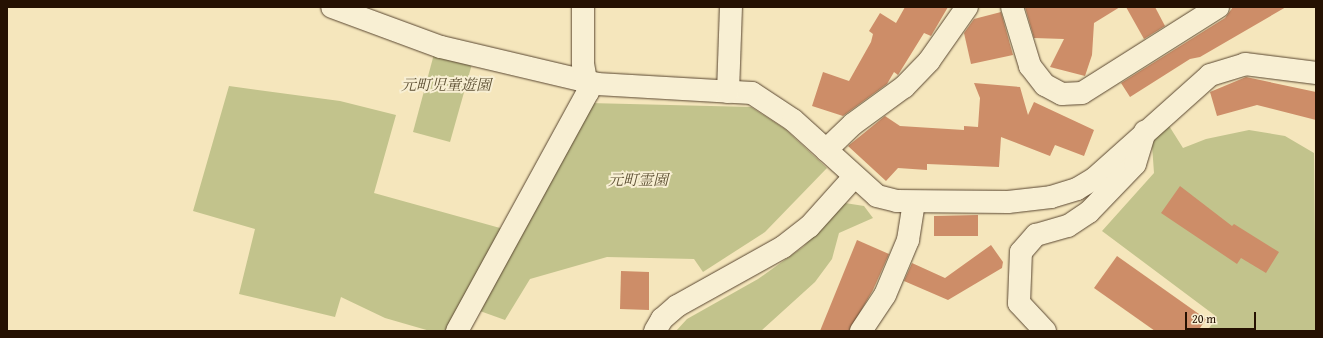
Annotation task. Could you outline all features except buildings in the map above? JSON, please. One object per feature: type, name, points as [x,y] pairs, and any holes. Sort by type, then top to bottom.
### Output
[{"type":"street","points":[[332,7],[441,47],[586,81],[752,93],[773,105],[877,196],[914,202],[1008,202],[1051,197],[1077,189],[1095,178],[1145,131],[1204,80],[1229,67],[1245,64],[1316,72]]},
{"type":"street","points":[[457,331],[588,92],[583,65],[583,7]]},
{"type":"street","points":[[728,92],[731,7]]},
{"type":"street","points":[[826,150],[853,124],[904,87],[929,62],[967,7]]},
{"type":"street","points":[[1012,7],[1030,66],[1045,85],[1062,94],[1082,93],[1218,7]]},
{"type":"street","points":[[1045,331],[1019,303],[1021,252],[1036,235],[1068,226],[1089,212],[1135,164],[1145,131]]},
{"type":"street","points":[[655,331],[662,319],[677,306],[783,247],[809,227],[854,177]]},
{"type":"street","points":[[861,331],[886,295],[908,240],[914,202]]},
{"type":"green space","name":"元町児童遊園","points":[[434,54],[472,64],[450,142],[413,132]]},
{"type":"green space","name":"元町霊園","points":[[229,86],[340,101],[396,115],[374,193],[518,233],[589,103],[751,107],[785,129],[827,168],[765,232],[703,272],[694,259],[607,257],[530,279],[505,320],[466,306],[448,331],[430,331],[385,318],[341,297],[335,317],[239,294],[255,229],[193,211]]},
{"type":"green space","points":[[1166,121],[1183,148],[1206,139],[1249,130],[1285,136],[1314,153],[1316,331],[1207,331],[1217,317],[1102,231],[1154,173],[1151,131]]},
{"type":"green space","points":[[845,203],[864,206],[873,218],[839,233],[832,259],[815,282],[761,331],[676,331],[687,319],[758,279],[803,247]]}]
